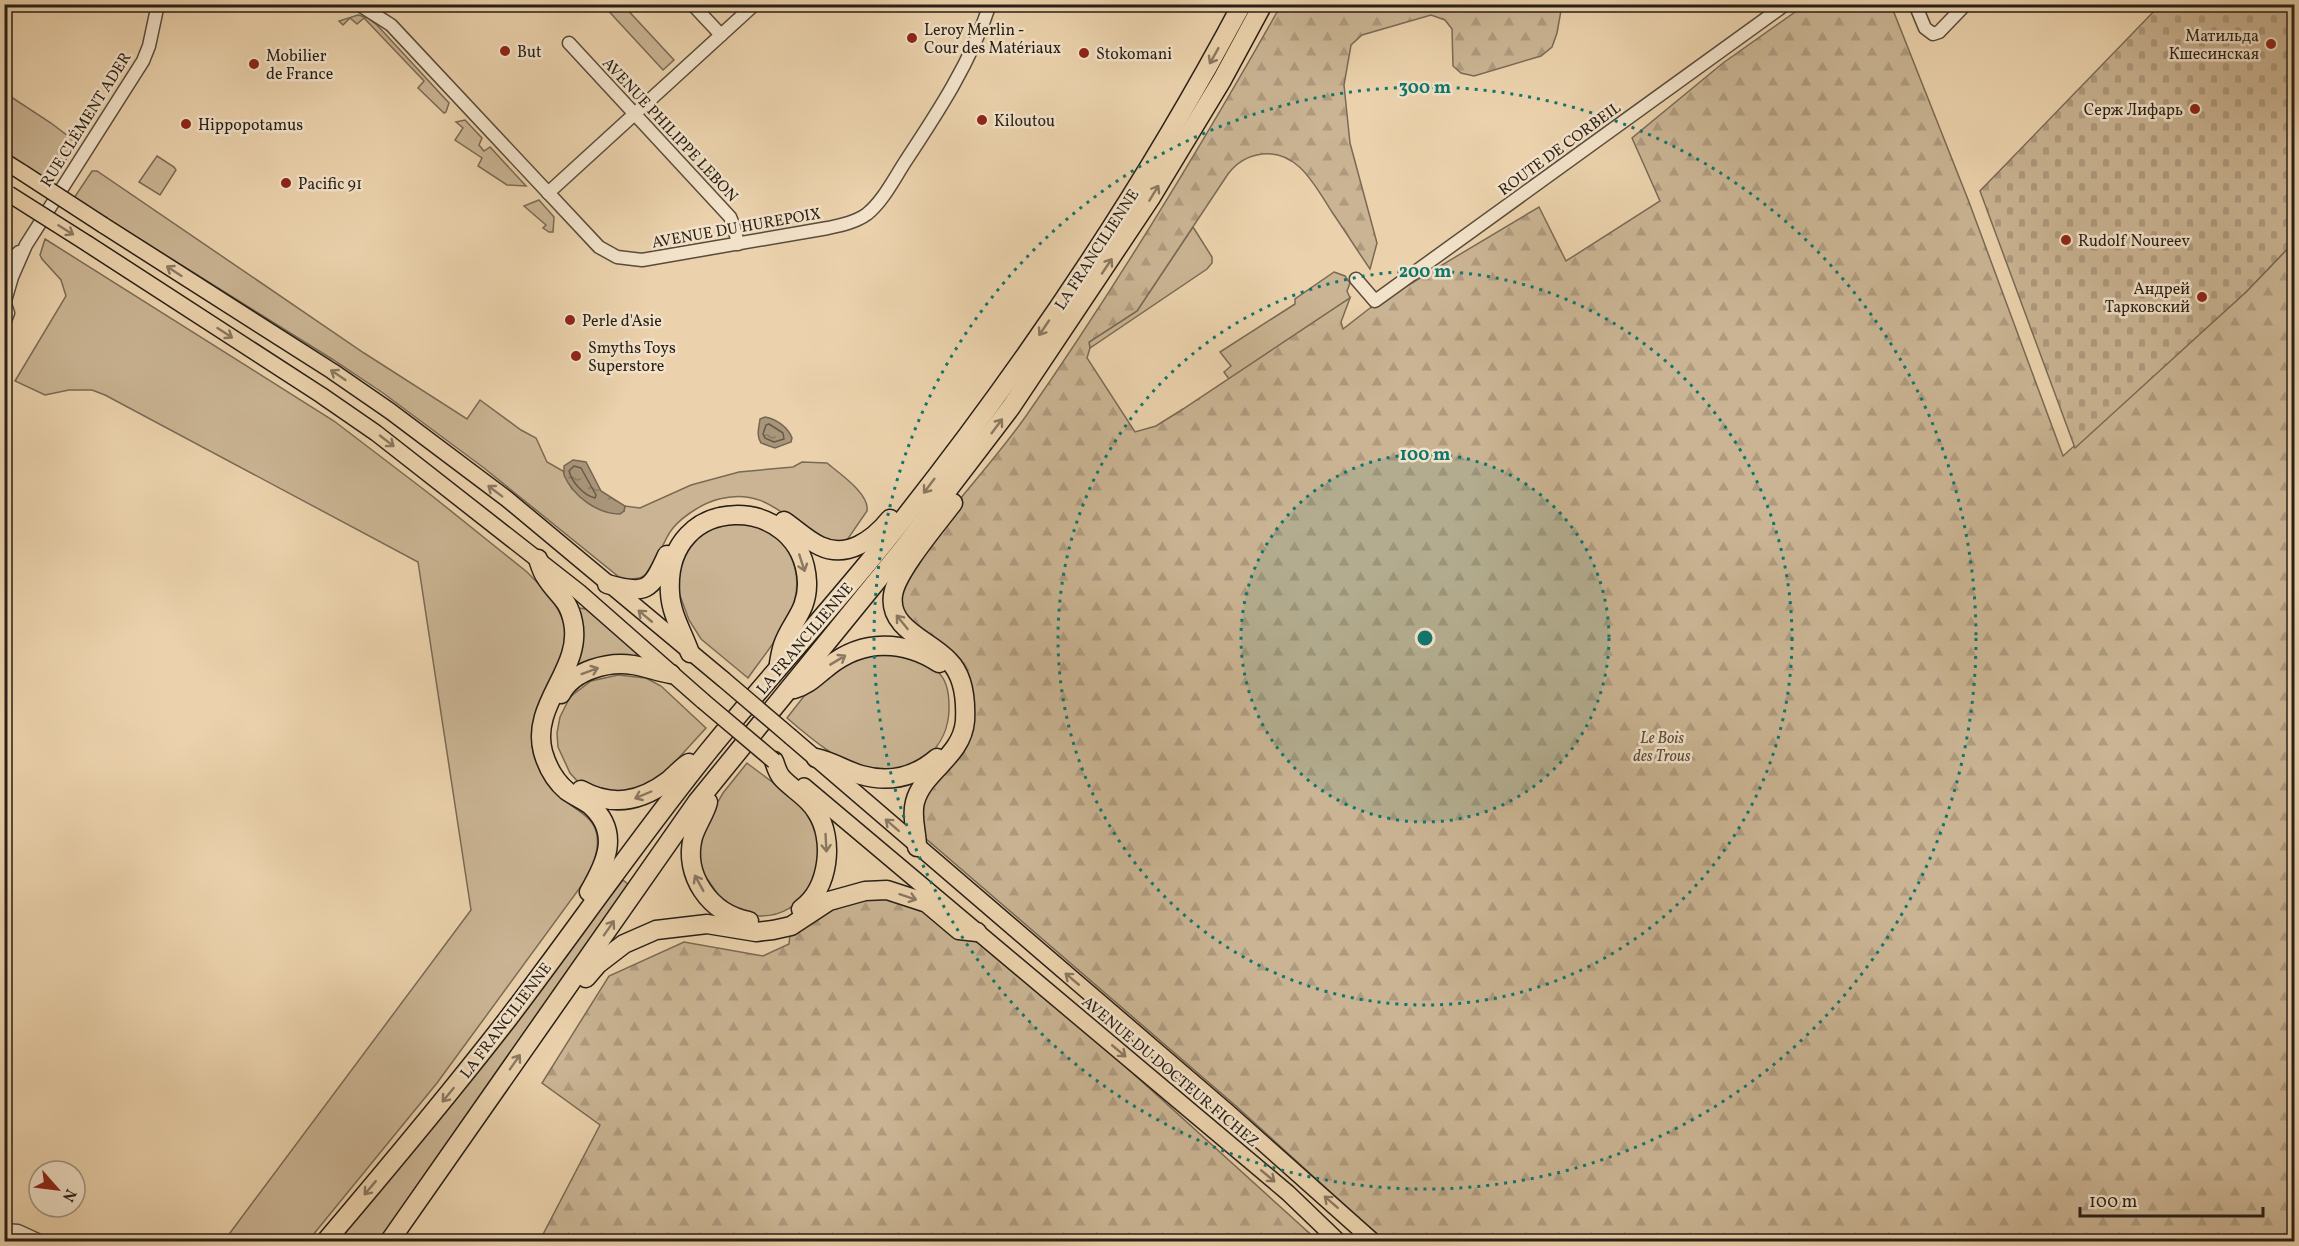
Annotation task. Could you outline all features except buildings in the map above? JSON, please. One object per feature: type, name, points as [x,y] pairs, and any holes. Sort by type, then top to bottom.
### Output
[{"type":"highway","name":"LA FRANCILIENNE","points":[[325,1242],[468,1070],[709,751],[914,505],[1039,336],[1201,79],[1242,4]]},
{"type":"highway","name":"LA FRANCILIENNE","points":[[388,1242],[712,783],[789,690],[1011,407],[1123,243],[1222,80],[1263,4]]},
{"type":"highway","points":[[917,847],[917,831],[912,815],[915,799],[923,785],[955,748],[964,725],[965,704],[961,680],[950,661],[898,621],[893,606],[893,594],[898,580],[909,563],[958,496],[961,473]]},
{"type":"highway","points":[[608,584],[633,590],[647,587],[659,573],[672,544],[686,526],[704,514],[722,507],[747,506],[766,512],[785,522],[818,546],[838,550],[861,545],[882,528],[893,514],[914,505]]},
{"type":"highway","points":[[690,653],[672,610],[669,592],[670,571],[678,548],[691,532],[706,521],[724,515],[743,514],[762,520],[780,530],[794,543],[804,562],[807,583],[804,604],[796,624],[783,644],[778,668]]},
{"type":"highway","points":[[538,559],[545,577],[563,596],[570,608],[574,624],[574,639],[565,670],[545,711],[541,732],[543,749],[548,766],[559,782],[566,790],[590,806],[600,818],[608,838],[606,860],[589,893],[585,915]]},
{"type":"highway","points":[[789,690],[804,686],[831,664],[847,655],[864,648],[883,645],[905,647],[925,654],[948,672],[956,704],[953,734],[936,759],[923,769],[907,776],[877,778],[861,774],[834,762],[816,758]]},
{"type":"highway","points":[[671,674],[633,665],[614,665],[597,668],[577,676],[563,689],[550,713],[547,732],[548,747],[553,762],[563,776],[577,788],[596,798],[626,801],[659,788],[682,767],[709,751]]},
{"type":"highway","points":[[712,783],[706,808],[693,837],[691,853],[693,874],[701,889],[712,903],[727,914],[743,920],[758,923],[791,916],[804,907],[816,894],[822,881],[826,861],[826,843],[824,828],[817,811],[781,777],[774,761]]},
{"type":"highway","points":[[564,993],[584,982],[598,964],[624,944],[656,930],[707,924],[756,932],[773,930],[791,926],[829,901],[866,891],[887,890],[927,903],[959,930],[977,932]]},
{"type":"main road","points":[[4,161],[332,371],[390,411],[507,500],[816,758],[1221,1106],[1374,1242]]},
{"type":"main road","name":"AVENUE DU DOCTEUR FICHEZ","points":[[7,193],[376,432],[538,559],[739,732],[1288,1193],[1339,1242]]},
{"type":"street","name":"RUE CLÉMENT ADER","points":[[4,323],[8,313],[5,301],[12,277],[26,245],[143,61],[149,46],[158,4]]},
{"type":"street","name":"AVENUE DU HUREPOIX","points":[[358,4],[391,25],[592,240],[617,257],[629,260],[654,259],[828,228],[852,222],[866,214],[884,195],[943,104],[962,69],[990,4]]},
{"type":"street","name":"AVENUE DU HUREPOIX","points":[[380,4],[391,25]]},
{"type":"street","points":[[692,4],[721,35]]},
{"type":"street","points":[[548,193],[755,4]]},
{"type":"street","name":"ROUTE DE CORBEIL","points":[[1356,279],[1375,301],[1786,4]]},
{"type":"street","points":[[1915,4],[1925,28],[1933,34],[1939,32],[1966,4]]},
{"type":"street","name":"AVENUE PHILIPPE LEBON","points":[[569,43],[730,217],[738,244]]},
{"type":"street","name":"RUE CLÉMENT ADER","points":[[4,267],[26,245]]},
{"type":"street","points":[[4,1230],[18,1231],[42,1242]]},
{"type":"street","points":[[4,1237],[27,1242]]},
{"type":"green space","points":[[2161,4],[2294,5],[2294,242],[2246,292],[2075,448],[1980,191]]},
{"type":"green space","points":[[603,5],[623,5],[674,60],[663,70]]},
{"type":"green space","name":"Le Bois des Trous","points":[[1281,5],[1562,5],[1552,47],[1541,56],[1474,76],[1461,73],[1453,66],[1452,29],[1445,20],[1431,15],[1362,35],[1351,45],[1344,85],[1350,143],[1377,243],[1370,269],[1312,181],[1295,164],[1275,154],[1252,156],[1239,163],[1228,174],[1137,311],[1089,342],[1087,358],[1135,432],[1156,426],[1350,298],[1341,322],[1343,329],[1370,308],[1539,207],[1566,261],[1660,201],[1632,138],[1723,63],[1805,5],[1891,5],[1969,202],[2063,456],[2246,292],[2294,242],[2294,1241],[1384,1241],[1236,1106],[917,831],[912,815],[955,748],[961,680],[907,629],[893,594],[922,547],[1026,416],[1094,316],[1190,162]]},
{"type":"green space","points":[[358,15],[368,18],[377,25],[449,103],[446,112],[444,113],[418,88],[424,81],[364,18],[357,24],[350,18],[343,25],[339,21]]},
{"type":"green space","points":[[5,93],[77,143],[51,182],[5,152]]},
{"type":"green space","points":[[465,120],[482,138],[479,145],[484,151],[490,147],[526,186],[507,185],[478,166],[482,158],[455,140],[463,128],[456,122]]},
{"type":"green space","points":[[157,156],[176,170],[160,195],[139,182]]},
{"type":"green space","points":[[92,171],[97,171],[364,353],[467,419],[480,400],[521,430],[536,438],[547,462],[563,471],[572,489],[624,511],[625,506],[640,508],[691,485],[739,472],[793,467],[802,462],[827,463],[859,491],[867,505],[867,511],[845,543],[829,541],[813,533],[765,502],[736,496],[719,499],[700,507],[677,523],[649,572],[642,577],[632,579],[619,577],[484,468],[383,393],[74,198]]},
{"type":"green space","points":[[539,200],[554,217],[553,232],[543,228],[546,225],[524,206]]},
{"type":"green space","points":[[1193,227],[1212,257],[1212,263],[1207,269],[1090,348],[1089,342],[1137,311]]},
{"type":"green space","points":[[45,239],[334,421],[527,572],[554,602],[564,624],[566,643],[561,661],[537,713],[532,732],[534,753],[543,776],[554,790],[586,816],[593,825],[597,837],[597,852],[590,874],[437,1083],[308,1241],[224,1241],[471,910],[418,562],[105,395],[92,390],[69,390],[45,395],[15,381],[66,296],[61,280],[40,255]]},
{"type":"green space","points":[[1334,272],[1345,276],[1350,283],[1347,291],[1350,298],[1229,379],[1224,372],[1231,366],[1220,352],[1295,304],[1295,299]]},
{"type":"green space","points":[[744,521],[770,531],[782,540],[796,572],[797,589],[787,620],[748,678],[701,639],[689,620],[678,590],[681,558],[703,531]]},
{"type":"green space","points":[[579,608],[586,609],[636,651],[636,657],[585,667],[578,663]]},
{"type":"green space","points":[[906,654],[927,664],[941,675],[949,697],[948,721],[943,735],[936,747],[916,764],[888,772],[873,771],[850,764],[827,750],[787,718],[808,691],[845,664],[865,656]]},
{"type":"green space","points":[[618,675],[646,678],[661,686],[706,728],[653,786],[617,796],[580,784],[570,773],[558,747],[557,733],[560,717],[570,697],[591,681]]},
{"type":"green space","points":[[747,763],[806,811],[817,830],[820,845],[816,875],[810,888],[801,900],[776,914],[756,916],[728,909],[699,867],[697,838],[723,793]]},
{"type":"green space","points":[[623,880],[629,885],[379,1241],[335,1242],[435,1124]]},
{"type":"green space","points":[[887,890],[977,932],[1318,1241],[539,1242],[600,1125],[542,1083],[609,976],[684,942],[763,956],[789,944],[791,926],[807,914]]},
{"type":"water","points":[[765,417],[785,427],[792,438],[791,442],[775,448],[761,443],[758,434],[760,419]]},
{"type":"water","points":[[573,460],[586,462],[601,491],[625,506],[624,511],[620,514],[603,511],[587,502],[573,490],[564,475],[564,466]]},
{"type":"place","name":"Leroy Merlin - Cour des Matériaux","points":[[912,38]]},
{"type":"place","name":"Матильда Кшесинская","points":[[2271,44]]},
{"type":"place","name":"But","points":[[505,51]]},
{"type":"place","name":"Stokomani","points":[[1084,53]]},
{"type":"place","name":"Mobilier de France","points":[[254,64]]},
{"type":"place","name":"Серж Лифарь","points":[[2195,109]]},
{"type":"place","name":"Kiloutou","points":[[982,120]]},
{"type":"place","name":"Hippopotamus","points":[[186,124]]},
{"type":"place","name":"Pacific 91","points":[[286,183]]},
{"type":"place","name":"Rudolf Noureev","points":[[2066,240]]},
{"type":"place","name":"Андрей Тарковский","points":[[2202,297]]},
{"type":"place","name":"Perle d'Asie","points":[[570,320]]},
{"type":"place","name":"Smyths Toys Superstore","points":[[576,356]]}]
